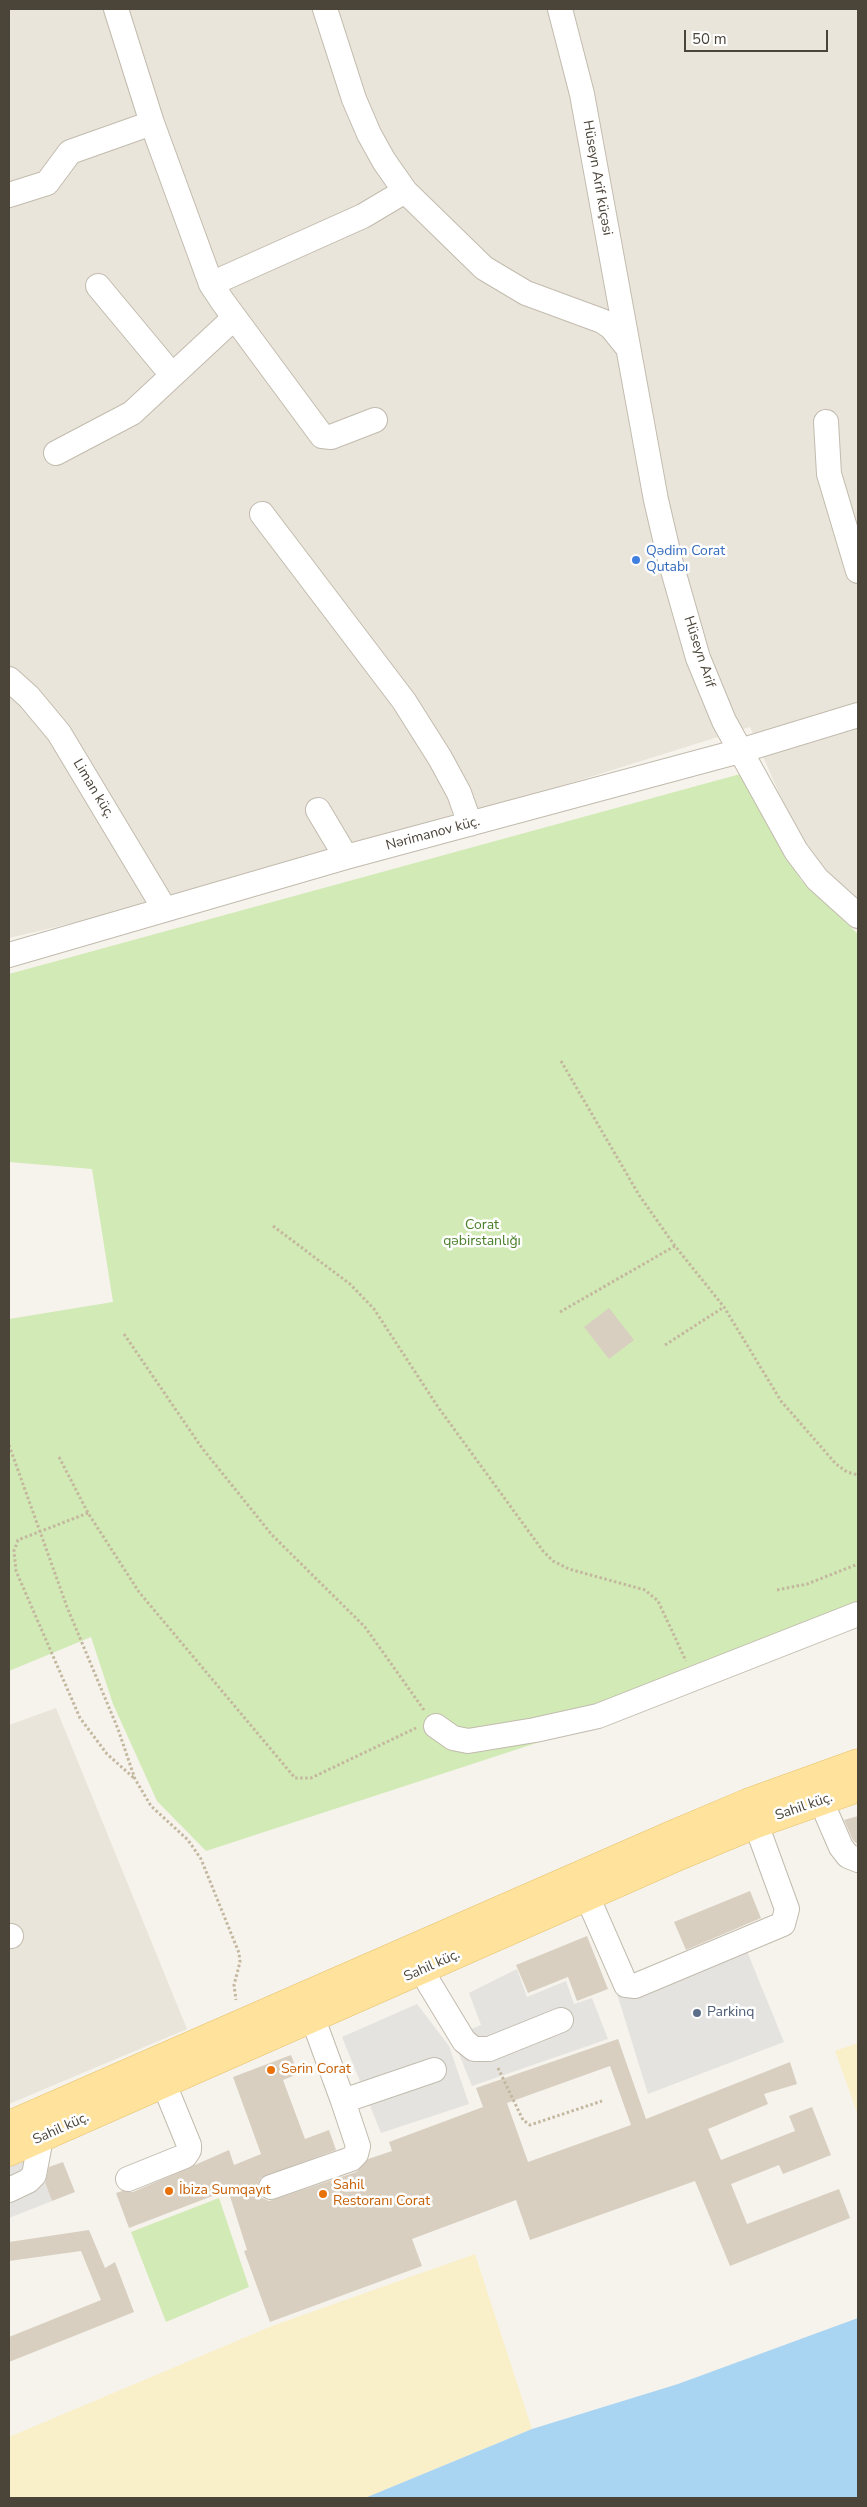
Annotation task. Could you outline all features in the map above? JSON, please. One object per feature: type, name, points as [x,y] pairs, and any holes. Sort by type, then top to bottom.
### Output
[{"type":"main road","name":"Sahil küç.","points":[[9,2125],[669,1836],[748,1803],[858,1763]]},
{"type":"main road","name":"Sahil küç.","points":[[9,2152],[313,2019],[587,1896],[756,1824],[858,1788]]},
{"type":"street","points":[[116,9],[152,123],[211,284],[322,436],[331,437],[375,420]]},
{"type":"street","points":[[325,9],[354,99],[369,134],[384,162],[405,191],[436,224],[484,268],[526,293],[611,327],[628,348]]},
{"type":"street","name":"Hüseyn Arif küçəsi","points":[[560,9],[582,94],[628,348]]},
{"type":"street","points":[[9,196],[47,183],[70,152],[152,123]]},
{"type":"street","points":[[211,284],[363,216],[405,191]]},
{"type":"street","points":[[584,315],[602,311],[610,304],[616,282]]},
{"type":"street","points":[[98,286],[172,375]]},
{"type":"street","points":[[56,453],[132,414],[234,318]]},
{"type":"street","name":"Hüseyn Arif","points":[[628,348],[656,500],[670,560],[698,658],[714,698],[740,751],[801,858],[817,879],[858,916]]},
{"type":"street","points":[[826,422],[829,474],[858,571]]},
{"type":"street","points":[[262,514],[404,701],[440,758],[470,824]]},
{"type":"street","name":"Liman küç.","points":[[9,679],[29,697],[59,733],[164,908]]},
{"type":"street","name":"Nərimanov küç.","points":[[9,955],[164,908],[740,751],[858,715]]},
{"type":"street","points":[[318,810],[346,857]]},
{"type":"street","points":[[436,1726],[454,1738],[468,1741],[535,1730],[598,1716],[694,1680],[858,1614]]},
{"type":"street","points":[[821,1801],[841,1847],[848,1856],[858,1860]]},
{"type":"street","points":[[587,1896],[626,1984],[635,1986],[782,1924],[787,1908],[756,1824]]},
{"type":"street","points":[[421,1970],[464,2041],[474,2049],[489,2049],[561,2020]]},
{"type":"street","points":[[271,2187],[351,2159],[356,2154],[358,2146],[313,2019]]},
{"type":"street","points":[[343,2101],[434,2070]]},
{"type":"street","points":[[128,2179],[184,2156],[188,2150],[189,2145],[164,2084]]},
{"type":"street","points":[[9,2190],[28,2181],[34,2175],[41,2138]]},
{"type":"path","points":[[561,1061],[639,1194],[675,1246],[724,1307],[782,1400],[836,1464],[847,1472],[858,1475]]},
{"type":"path","points":[[273,1226],[350,1284],[374,1309],[438,1407],[543,1551],[553,1561],[569,1569],[645,1590],[658,1601],[694,1680]]},
{"type":"path","points":[[560,1312],[675,1246]]},
{"type":"path","points":[[665,1345],[724,1307]]},
{"type":"path","points":[[59,1458],[88,1513],[139,1592],[295,1778],[311,1778],[412,1729],[436,1726],[365,1627],[272,1535],[202,1448],[124,1334]]},
{"type":"path","points":[[9,1445],[67,1607],[118,1728],[135,1779],[151,1806],[188,1840],[201,1860],[238,1953],[240,1962],[234,1985],[234,1994],[245,2023]]},
{"type":"path","points":[[88,1513],[18,1540],[14,1552],[16,1571],[80,1718],[107,1754],[135,1779]]},
{"type":"path","points":[[777,1590],[807,1584],[858,1564]]},
{"type":"path","points":[[489,2049],[523,2120],[530,2125],[602,2101]]},
{"type":"shaded area","points":[[9,9],[858,9],[858,899],[843,888],[801,843],[750,727],[433,826],[124,911],[9,938]]},
{"type":"shaded area","points":[[56,1708],[187,2029],[9,2104],[9,1725]]},
{"type":"shaded area","name":"Parkinq","points":[[740,1934],[784,2042],[648,2094],[614,1984]]},
{"type":"shaded area","points":[[517,1969],[527,1997],[566,1981],[574,2004],[592,1998],[608,2039],[472,2086],[452,2037],[481,2025],[469,1993]]},
{"type":"shaded area","points":[[417,2004],[449,2046],[469,2104],[381,2133],[342,2037]]},
{"type":"shaded area","points":[[27,2156],[40,2171],[52,2201],[9,2218],[9,2164]]},
{"type":"green space","name":"Corat qəbirstanlığı","points":[[744,773],[767,824],[801,880],[858,934],[858,1621],[665,1701],[206,1851],[157,1801],[113,1704],[91,1637],[9,1671],[9,1319],[113,1302],[92,1169],[9,1162],[9,974]]},
{"type":"green space","points":[[219,2198],[249,2287],[166,2322],[131,2232]]},
{"type":"sand","points":[[858,2043],[858,2115],[835,2051]]},
{"type":"sand","points":[[475,2254],[532,2429],[365,2498],[9,2498],[9,2437],[272,2326]]},
{"type":"water","points":[[858,2318],[858,2498],[365,2498],[532,2429],[678,2384]]},
{"type":"building","points":[[609,1308],[634,1340],[609,1359],[584,1327]]},
{"type":"building","points":[[858,1816],[858,1845],[853,1840],[844,1820]]},
{"type":"building","points":[[750,1891],[761,1918],[686,1950],[674,1922]]},
{"type":"building","points":[[587,1936],[608,1989],[577,2001],[568,1977],[528,1993],[516,1965]]},
{"type":"building","points":[[618,2039],[646,2119],[790,2062],[797,2084],[764,2094],[768,2104],[708,2129],[721,2160],[795,2131],[789,2116],[812,2107],[831,2155],[783,2174],[779,2165],[731,2184],[747,2224],[839,2189],[850,2218],[730,2266],[695,2181],[530,2240],[516,2200],[412,2239],[422,2266],[270,2322],[244,2251],[247,2250],[228,2190],[129,2228],[116,2193],[122,2191],[133,2192],[229,2150],[234,2165],[261,2154],[233,2077],[291,2055],[298,2074],[283,2080],[305,2139],[329,2130],[336,2150],[261,2178],[258,2184],[258,2192],[262,2198],[269,2201],[356,2172],[368,2159],[392,2151],[389,2142],[483,2107],[476,2088]],"holes":[[[610,2066],[631,2125],[528,2162],[507,2103]]]},
{"type":"building","points":[[63,2162],[75,2192],[52,2201],[45,2183],[49,2167]]},
{"type":"building","points":[[89,2230],[105,2268],[115,2262],[134,2312],[9,2362],[9,2337],[101,2300],[81,2251],[9,2261],[9,2242]]},
{"type":"place","name":"Qədim Corat Qutabı","points":[[636,560]]},
{"type":"place","name":"Parkinq","points":[[697,2013]]},
{"type":"place","name":"Sərin Corat","points":[[271,2070]]},
{"type":"place","name":"İbiza Sumqayıt","points":[[169,2191]]},
{"type":"place","name":"Sahil Restoranı Corat","points":[[323,2194]]}]
